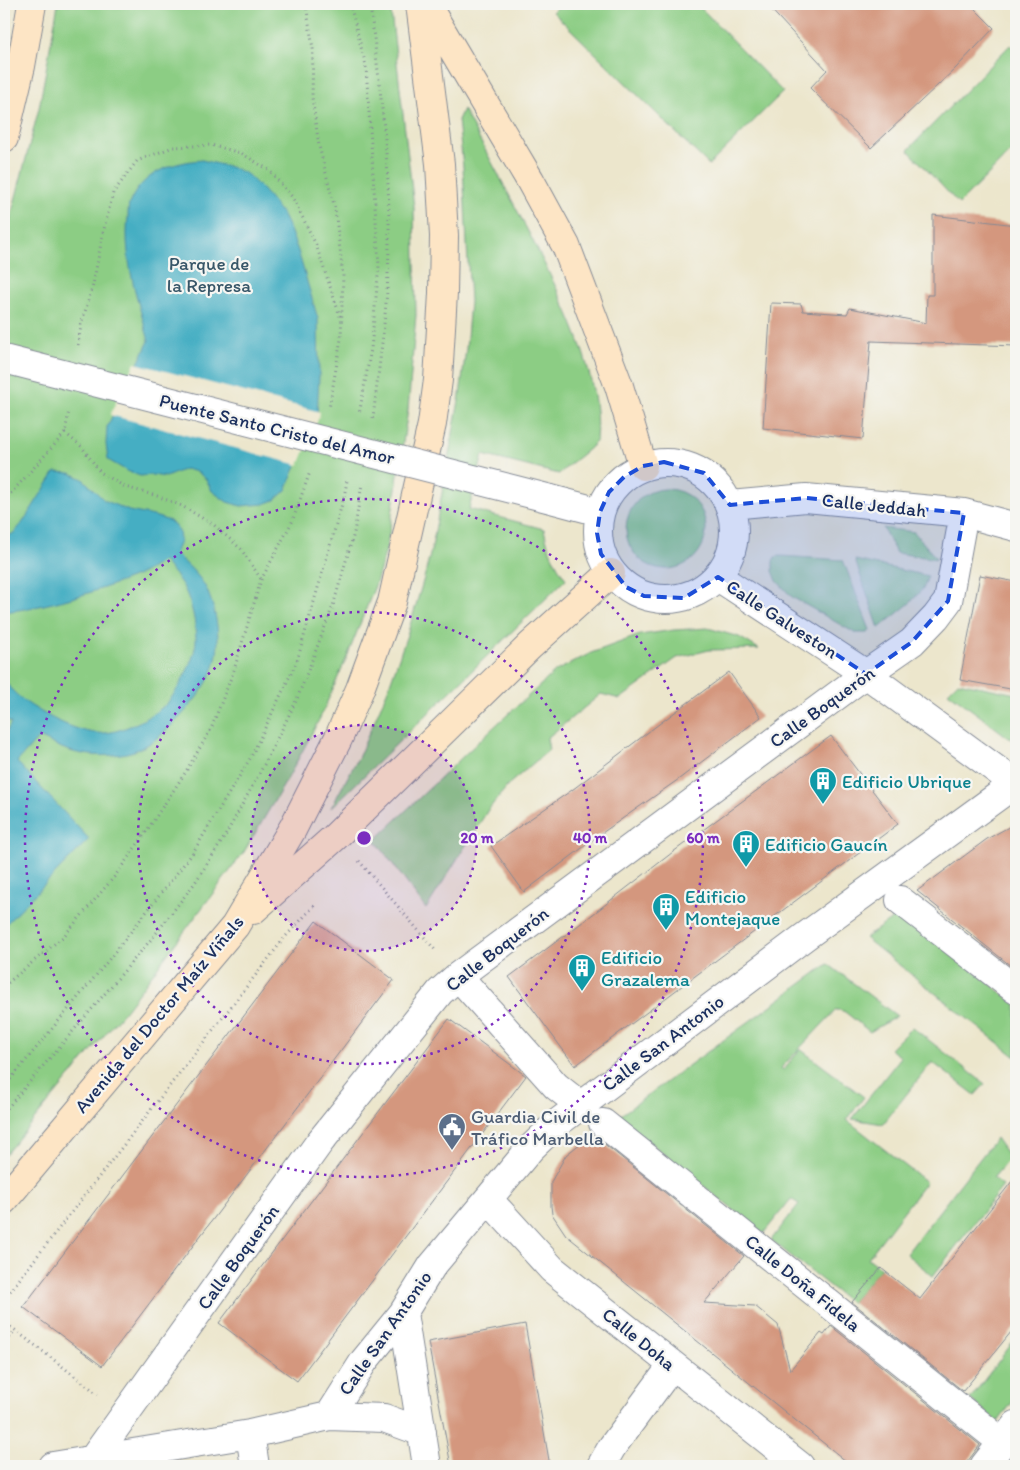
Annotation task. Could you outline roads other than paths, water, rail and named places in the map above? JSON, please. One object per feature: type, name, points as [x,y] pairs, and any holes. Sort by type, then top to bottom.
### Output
[{"type":"street","points":[[4,138],[9,94],[21,66],[32,4]]},
{"type":"street","name":"Avenida del Doctor Maíz Viñals","points":[[4,1200],[236,926],[292,828],[338,739],[360,690],[392,602],[432,424],[438,380],[443,294],[444,236],[440,164],[420,4]]},
{"type":"street","points":[[426,4],[530,180],[566,246],[618,386],[643,466]]},
{"type":"street","name":"Puente Santo Cristo del Amor","points":[[4,359],[600,512]]},
{"type":"street","points":[[664,462],[684,465],[704,473],[719,487],[730,505],[735,524],[734,542],[728,561],[718,577],[702,590],[684,598],[664,600],[644,596],[626,587],[612,573],[601,554],[597,533],[600,512],[609,492],[624,476],[643,466],[664,462]]},
{"type":"street","name":"Calle Jeddah","points":[[730,505],[806,498],[964,513],[1016,527]]},
{"type":"street","name":"Calle Boquerón","points":[[94,1463],[125,1416],[319,1144],[440,992],[458,976],[912,642],[936,617],[948,600],[964,513]]},
{"type":"street","points":[[236,926],[335,837],[530,646],[612,573]]},
{"type":"street","name":"Calle Galveston","points":[[718,577],[866,674],[1016,783]]},
{"type":"street","name":"Calle San Antonio","points":[[328,1416],[364,1361],[403,1313],[432,1266],[530,1149],[556,1124],[803,938],[1016,783]]},
{"type":"street","points":[[900,900],[1016,990]]},
{"type":"street","points":[[458,976],[556,1086],[580,1105]]},
{"type":"street","name":"Calle Doña Fidela","points":[[602,1123],[1009,1434]]},
{"type":"street","name":"Calle Doha","points":[[488,1200],[552,1269],[800,1466]]},
{"type":"street","points":[[403,1313],[427,1466]]},
{"type":"street","points":[[600,1466],[672,1366]]},
{"type":"street","name":"Calle San Antonio","points":[[53,1466],[94,1463],[250,1434],[328,1416],[384,1418],[422,1432]]},
{"type":"street","points":[[250,1434],[255,1466]]},
{"type":"street","points":[[984,1466],[1009,1434]]},
{"type":"water","points":[[202,160],[234,168],[248,175],[282,214],[298,251],[318,319],[319,377],[317,416],[286,490],[275,500],[264,504],[241,506],[227,502],[212,491],[206,479],[197,472],[185,469],[166,477],[140,476],[108,460],[106,444],[107,427],[149,341],[136,296],[130,265],[127,233],[129,204],[143,183],[160,170],[180,163]]},
{"type":"water","points":[[55,472],[70,473],[83,479],[104,500],[129,511],[170,521],[179,531],[180,541],[175,554],[200,579],[210,597],[217,627],[218,647],[214,667],[200,694],[175,722],[147,745],[127,753],[94,755],[66,750],[39,737],[17,762],[89,839],[4,926],[4,737],[11,723],[4,719],[4,679],[21,699],[56,720],[89,732],[112,732],[147,718],[168,702],[186,673],[196,640],[193,614],[184,588],[163,561],[136,576],[105,588],[54,603],[4,612],[4,539],[15,532],[23,522]]},
{"type":"place","name":"Edificio Ubrique","points":[[823,805]]},
{"type":"place","name":"Edificio Gaucín","points":[[746,868]]},
{"type":"place","name":"Edificio Montejaque","points":[[666,931]]},
{"type":"place","name":"Edificio Grazalema","points":[[582,992]]},
{"type":"place","name":"Guardia Civil de Tráfico Marbella","points":[[452,1151]]},
{"type":"park label","name":"Parque de la Represa","points":[[209,274]]}]
